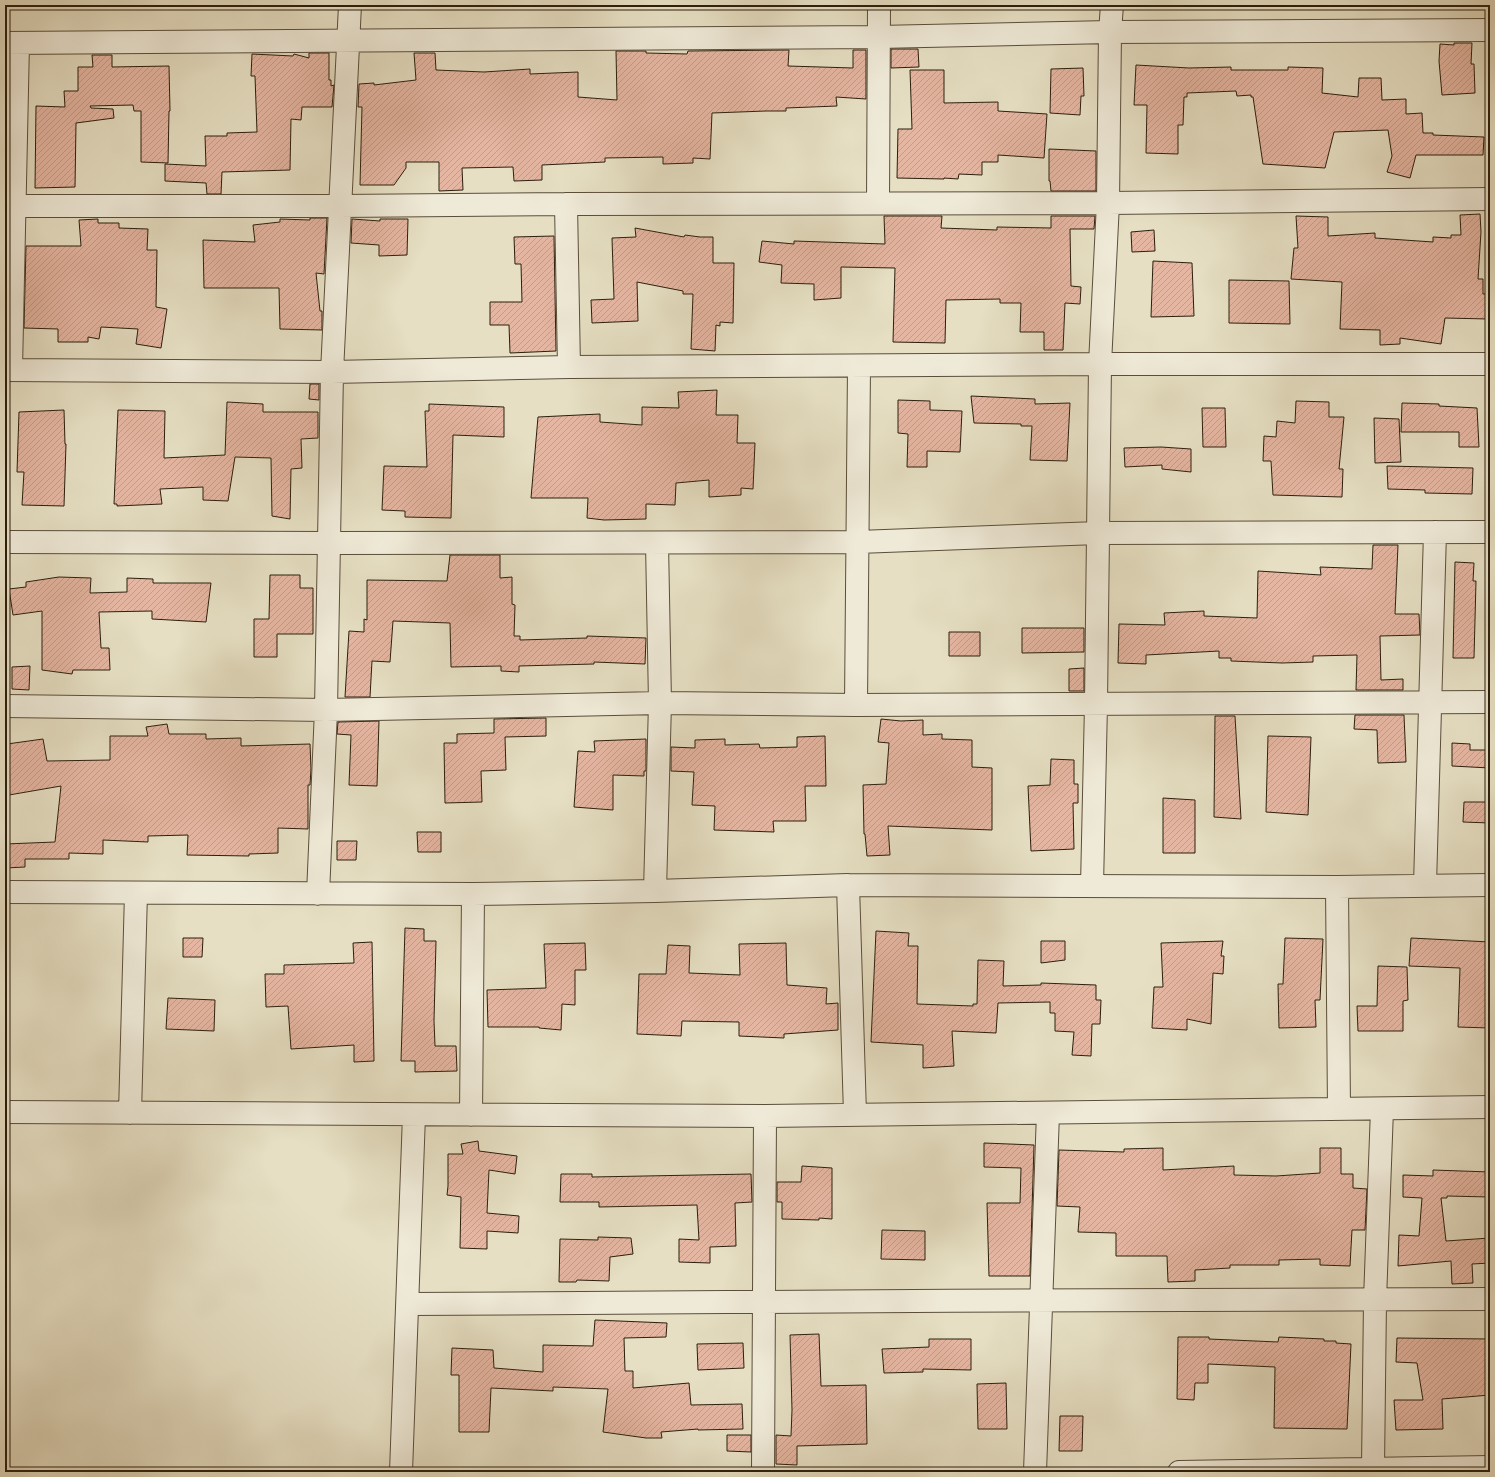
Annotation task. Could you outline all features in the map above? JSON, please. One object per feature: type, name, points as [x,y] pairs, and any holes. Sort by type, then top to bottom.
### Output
[{"type":"street","points":[[318,894],[326,710],[332,372],[350,5]]},
{"type":"street","points":[[878,203],[879,5]]},
{"type":"street","points":[[1092,886],[1096,704],[1100,364],[1108,203],[1110,32],[1112,5]]},
{"type":"street","points":[[1490,30],[1110,32],[878,37],[11,43],[8,370],[332,372],[569,368],[1100,364],[1490,364]]},
{"type":"street","points":[[10,206],[1108,203],[1490,199]]},
{"type":"street","points":[[566,204],[569,368]]},
{"type":"street","points":[[856,705],[859,366]]},
{"type":"street","points":[[1425,885],[1435,532]]},
{"type":"street","points":[[5,542],[858,542],[1098,533],[1490,532]]},
{"type":"street","points":[[655,891],[660,703],[657,543]]},
{"type":"street","points":[[5,706],[326,710],[660,703],[856,705],[1490,702]]},
{"type":"street","points":[[5,892],[473,894],[655,891],[848,885],[1337,887],[1490,885]]},
{"type":"street","points":[[848,885],[856,1114]]},
{"type":"street","points":[[1337,887],[1339,1109]]},
{"type":"street","points":[[130,1113],[136,893]]},
{"type":"street","points":[[471,1116],[473,894]]},
{"type":"street","points":[[5,1112],[471,1116],[764,1116],[1490,1108]]},
{"type":"street","points":[[1373,1468],[1375,1300],[1382,1109]]},
{"type":"street","points":[[1035,1472],[1048,1113]]},
{"type":"street","points":[[401,1472],[414,1115]]},
{"type":"street","points":[[764,1116],[764,1472]]},
{"type":"street","points":[[408,1304],[765,1301],[1490,1299]]},
{"type":"street","points":[[1179,1472],[1490,1467]]},
{"type":"building","points":[[1454,43],[1472,43],[1471,64],[1474,64],[1475,93],[1442,95],[1439,61],[1440,44],[1454,45]]},
{"type":"building","points":[[891,49],[918,49],[919,67],[891,68]]},
{"type":"building","points":[[789,50],[788,66],[853,68],[853,50],[866,50],[866,99],[836,97],[837,106],[786,108],[786,111],[712,113],[710,159],[693,158],[693,163],[663,164],[663,157],[605,158],[605,162],[542,165],[542,180],[514,181],[513,167],[462,168],[463,190],[439,191],[439,162],[406,162],[406,168],[394,185],[360,185],[362,107],[358,107],[359,84],[374,83],[374,85],[416,80],[414,53],[435,53],[436,70],[484,72],[530,69],[530,74],[578,72],[578,97],[617,100],[616,51],[646,51],[646,53],[687,54],[688,51]]},
{"type":"building","points":[[309,53],[329,53],[329,80],[331,80],[331,86],[334,85],[332,107],[302,107],[301,120],[291,119],[290,170],[222,172],[221,194],[207,194],[206,183],[165,181],[165,164],[206,166],[205,136],[227,136],[227,133],[257,132],[255,76],[251,76],[252,54],[293,56],[294,54],[309,58]]},
{"type":"building","points":[[92,55],[112,55],[112,67],[169,66],[170,111],[168,163],[141,162],[141,111],[134,111],[133,105],[90,106],[91,108],[113,109],[114,118],[76,123],[75,187],[35,188],[36,106],[65,107],[64,91],[78,91],[78,67],[93,67]]},
{"type":"building","points":[[1136,65],[1189,68],[1231,67],[1231,70],[1288,70],[1288,67],[1323,68],[1322,93],[1358,97],[1359,78],[1381,78],[1382,100],[1406,99],[1406,114],[1422,113],[1423,133],[1433,133],[1433,135],[1484,137],[1483,155],[1416,155],[1410,178],[1387,172],[1392,156],[1388,130],[1334,132],[1325,168],[1263,164],[1253,97],[1251,97],[1251,95],[1237,96],[1236,91],[1187,93],[1187,97],[1184,97],[1183,125],[1178,125],[1178,154],[1146,153],[1147,105],[1134,105]]},
{"type":"building","points":[[1083,68],[1084,96],[1081,96],[1080,115],[1050,113],[1051,69]]},
{"type":"building","points":[[910,70],[944,70],[944,103],[998,102],[998,111],[1047,114],[1044,158],[998,155],[998,162],[982,162],[982,175],[959,174],[958,179],[897,178],[898,129],[912,129]]},
{"type":"building","points":[[1049,149],[1096,151],[1096,191],[1051,191],[1049,181]]},
{"type":"building","points":[[1480,214],[1481,232],[1478,279],[1483,279],[1483,294],[1488,294],[1488,319],[1445,318],[1441,344],[1400,338],[1400,344],[1380,345],[1380,330],[1340,329],[1342,282],[1291,279],[1294,248],[1298,248],[1296,216],[1328,217],[1328,236],[1375,233],[1375,238],[1433,242],[1433,237],[1451,238],[1451,235],[1461,235],[1460,215]]},
{"type":"building","points":[[884,216],[942,216],[941,228],[997,230],[997,227],[1051,228],[1051,216],[1095,216],[1094,229],[1070,229],[1071,286],[1081,287],[1080,304],[1065,303],[1063,350],[1044,350],[1044,332],[1020,332],[1021,303],[1000,303],[1000,299],[946,300],[945,343],[893,342],[895,268],[841,267],[841,298],[814,300],[814,284],[781,283],[782,265],[759,262],[762,241],[794,244],[794,241],[885,244]]},
{"type":"building","points":[[310,218],[327,218],[324,274],[316,273],[320,311],[322,311],[322,330],[280,329],[279,288],[204,288],[203,240],[255,242],[253,225],[280,222],[280,219],[310,220]]},
{"type":"building","points":[[98,219],[98,223],[119,223],[119,228],[148,229],[147,250],[157,250],[156,307],[167,309],[161,348],[136,344],[138,329],[101,327],[99,339],[88,337],[88,342],[58,342],[58,329],[24,328],[26,246],[81,246],[79,220]]},
{"type":"building","points":[[352,219],[380,221],[380,219],[408,219],[407,255],[379,256],[379,245],[351,243]]},
{"type":"building","points":[[635,228],[684,237],[685,235],[713,237],[713,263],[734,263],[733,323],[720,322],[720,326],[716,325],[715,351],[691,349],[693,294],[683,294],[683,291],[637,282],[638,321],[592,323],[591,300],[614,299],[612,238],[636,237]]},
{"type":"building","points":[[1154,230],[1155,251],[1132,252],[1131,232]]},
{"type":"building","points":[[554,236],[556,351],[510,353],[509,325],[490,325],[490,302],[522,302],[521,264],[515,264],[514,237]]},
{"type":"building","points":[[1153,261],[1192,263],[1194,316],[1151,317]]},
{"type":"building","points":[[1229,280],[1289,281],[1290,324],[1229,323]]},
{"type":"building","points":[[310,384],[319,384],[319,400],[309,399]]},
{"type":"building","points":[[717,390],[716,415],[738,415],[737,443],[755,443],[753,489],[741,488],[741,495],[709,497],[709,480],[676,483],[675,505],[646,504],[646,519],[604,520],[587,518],[588,498],[531,498],[538,417],[600,414],[600,422],[642,425],[642,407],[679,408],[678,392]]},
{"type":"building","points":[[971,396],[1035,399],[1035,404],[1070,403],[1067,461],[1030,460],[1032,426],[1021,426],[1021,424],[974,423]]},
{"type":"building","points":[[898,400],[930,401],[930,410],[962,411],[960,452],[927,451],[927,467],[907,467],[908,434],[898,433]]},
{"type":"building","points":[[1296,401],[1329,402],[1329,417],[1344,417],[1339,469],[1343,469],[1342,497],[1273,495],[1271,461],[1263,461],[1264,436],[1276,437],[1277,421],[1295,423]]},
{"type":"building","points":[[227,402],[263,404],[263,412],[318,412],[318,438],[301,439],[302,468],[291,469],[290,519],[272,516],[271,458],[235,457],[228,501],[203,500],[203,487],[160,489],[162,504],[117,506],[117,504],[114,504],[118,410],[165,411],[164,458],[225,455]]},
{"type":"building","points":[[1402,403],[1439,404],[1439,406],[1477,408],[1479,447],[1459,447],[1459,432],[1401,432]]},
{"type":"building","points":[[429,404],[504,407],[504,437],[453,435],[451,518],[405,517],[405,511],[382,510],[384,466],[427,467],[425,411],[429,411]]},
{"type":"building","points":[[1202,408],[1225,408],[1226,447],[1203,447]]},
{"type":"building","points":[[64,410],[66,444],[64,506],[22,505],[24,472],[17,472],[19,412]]},
{"type":"building","points":[[1374,418],[1399,419],[1401,462],[1375,463]]},
{"type":"building","points":[[1161,447],[1191,449],[1191,472],[1162,469],[1162,465],[1125,467],[1124,448]]},
{"type":"building","points":[[1387,466],[1473,468],[1472,494],[1425,493],[1425,490],[1388,489]]},
{"type":"building","points":[[1373,545],[1398,545],[1395,614],[1419,614],[1420,635],[1380,636],[1381,680],[1403,679],[1403,690],[1356,690],[1357,655],[1313,656],[1313,662],[1282,663],[1231,661],[1231,658],[1219,658],[1219,651],[1146,655],[1146,664],[1118,663],[1119,624],[1165,625],[1164,613],[1204,611],[1204,616],[1257,618],[1258,571],[1321,575],[1320,567],[1372,569]]},
{"type":"building","points":[[450,555],[500,555],[500,578],[512,577],[512,604],[515,605],[514,636],[520,636],[520,640],[587,638],[587,636],[646,638],[645,664],[594,662],[594,664],[519,666],[519,672],[501,671],[501,666],[451,667],[450,623],[393,621],[390,662],[372,661],[370,697],[345,697],[349,631],[364,632],[364,619],[367,620],[367,580],[447,581]]},
{"type":"building","points":[[1455,562],[1474,563],[1473,581],[1476,581],[1474,658],[1453,658]]},
{"type":"building","points":[[270,575],[300,575],[300,588],[313,588],[313,634],[277,634],[277,657],[254,657],[254,619],[269,619]]},
{"type":"building","points":[[59,577],[91,578],[90,593],[127,592],[127,578],[153,579],[153,583],[211,583],[206,622],[152,619],[152,611],[99,612],[101,648],[109,648],[110,670],[73,670],[72,674],[42,670],[42,611],[13,615],[9,589],[26,587],[26,582]]},
{"type":"building","points":[[1022,628],[1084,628],[1084,652],[1022,653]]},
{"type":"building","points":[[949,632],[980,632],[980,656],[949,656]]},
{"type":"building","points":[[30,666],[29,690],[12,689],[12,667]]},
{"type":"building","points":[[1084,668],[1084,691],[1069,691],[1069,669]]},
{"type":"building","points":[[1355,715],[1404,715],[1406,762],[1378,763],[1377,730],[1354,729]]},
{"type":"building","points":[[1215,716],[1235,716],[1241,819],[1214,817]]},
{"type":"building","points":[[546,718],[546,736],[505,737],[506,770],[481,771],[482,802],[445,803],[444,743],[457,743],[457,734],[494,733],[494,719]]},
{"type":"building","points":[[881,719],[901,721],[923,720],[923,735],[942,734],[942,739],[972,740],[972,767],[992,768],[992,830],[888,826],[890,855],[867,856],[864,834],[863,785],[886,784],[889,743],[878,742]]},
{"type":"building","points":[[379,721],[377,786],[349,785],[351,735],[337,734],[338,722]]},
{"type":"building","points":[[167,724],[169,734],[206,734],[206,739],[241,738],[241,746],[310,744],[311,769],[310,785],[308,785],[308,829],[278,828],[278,853],[249,854],[249,856],[187,855],[188,835],[148,836],[148,842],[103,840],[103,854],[69,853],[69,859],[25,859],[25,867],[5,868],[5,844],[55,842],[61,786],[9,795],[6,776],[9,775],[7,744],[43,739],[47,761],[110,760],[110,736],[148,736],[146,727]]},
{"type":"building","points":[[825,736],[826,786],[805,786],[806,821],[773,821],[774,832],[714,830],[715,806],[692,805],[694,772],[671,771],[671,747],[695,748],[695,740],[725,739],[725,745],[759,744],[760,748],[797,747],[797,737]]},
{"type":"building","points":[[1268,736],[1311,737],[1308,815],[1266,812]]},
{"type":"building","points":[[646,739],[646,771],[644,771],[644,776],[613,775],[613,810],[574,807],[578,751],[595,752],[594,741]]},
{"type":"building","points":[[1452,743],[1470,744],[1470,750],[1490,750],[1490,768],[1452,766]]},
{"type":"building","points":[[1051,759],[1074,760],[1074,784],[1078,784],[1078,803],[1073,803],[1074,849],[1031,851],[1028,786],[1050,785]]},
{"type":"building","points":[[1163,798],[1195,800],[1195,853],[1163,853]]},
{"type":"building","points":[[1464,802],[1490,802],[1490,823],[1463,822]]},
{"type":"building","points":[[417,832],[441,832],[441,852],[418,852]]},
{"type":"building","points":[[337,841],[357,841],[356,860],[337,860]]},
{"type":"building","points":[[405,928],[424,929],[424,941],[436,941],[434,1021],[435,1046],[456,1046],[457,1071],[415,1072],[415,1061],[401,1061]]},
{"type":"building","points":[[876,931],[909,933],[908,946],[918,946],[917,1004],[973,1006],[973,1004],[977,1004],[978,960],[1004,961],[1003,986],[1041,985],[1041,983],[1096,985],[1096,1000],[1101,1000],[1100,1024],[1092,1024],[1091,1056],[1072,1055],[1074,1032],[1055,1031],[1055,1013],[1050,1013],[1050,1002],[998,1003],[996,1033],[952,1031],[954,1066],[923,1068],[923,1045],[871,1042]]},
{"type":"building","points":[[183,938],[203,938],[202,957],[183,957]]},
{"type":"building","points":[[1285,938],[1323,939],[1320,1000],[1315,1000],[1316,1027],[1279,1028],[1278,984],[1283,984]]},
{"type":"building","points":[[1411,938],[1490,942],[1490,1028],[1458,1027],[1460,968],[1409,966]]},
{"type":"building","points":[[1041,941],[1065,941],[1065,960],[1041,963]]},
{"type":"building","points":[[1223,941],[1221,956],[1224,956],[1223,974],[1213,973],[1211,1024],[1187,1019],[1187,1030],[1152,1028],[1154,987],[1163,987],[1161,943]]},
{"type":"building","points":[[372,942],[374,1061],[354,1062],[354,1045],[291,1049],[288,1006],[266,1007],[265,974],[284,974],[284,965],[354,963],[353,943]]},
{"type":"building","points":[[585,943],[586,970],[575,970],[575,1005],[562,1004],[561,1030],[539,1027],[488,1027],[487,990],[546,988],[544,944]]},
{"type":"building","points":[[786,943],[787,985],[827,988],[826,1004],[838,1003],[838,1030],[784,1034],[784,1038],[739,1036],[739,1022],[682,1021],[681,1036],[637,1034],[639,974],[666,974],[668,945],[690,946],[689,973],[740,975],[739,944]]},
{"type":"building","points":[[1378,966],[1407,967],[1408,1000],[1403,1001],[1403,1031],[1358,1031],[1357,1006],[1377,1006]]},
{"type":"building","points":[[168,998],[215,1000],[214,1031],[166,1029]]},
{"type":"building","points":[[478,1141],[479,1151],[517,1156],[515,1174],[489,1170],[487,1213],[519,1216],[518,1233],[487,1231],[487,1249],[460,1248],[461,1197],[447,1195],[448,1154],[463,1154],[461,1144]]},
{"type":"building","points":[[984,1143],[1034,1145],[1030,1276],[989,1276],[987,1203],[1020,1203],[1021,1168],[984,1167]]},
{"type":"building","points":[[1163,1148],[1163,1170],[1234,1166],[1234,1175],[1276,1176],[1320,1173],[1320,1148],[1341,1148],[1341,1174],[1353,1174],[1353,1188],[1367,1189],[1365,1230],[1352,1230],[1350,1266],[1320,1265],[1320,1259],[1279,1260],[1279,1265],[1230,1265],[1230,1268],[1195,1270],[1195,1281],[1168,1282],[1167,1256],[1116,1256],[1116,1233],[1078,1232],[1080,1207],[1057,1206],[1059,1150],[1124,1152],[1124,1149]]},
{"type":"building","points":[[802,1166],[832,1168],[832,1219],[782,1219],[782,1202],[777,1202],[777,1182],[801,1182]]},
{"type":"building","points":[[1433,1170],[1490,1172],[1490,1197],[1447,1196],[1447,1198],[1441,1198],[1446,1241],[1490,1238],[1490,1263],[1472,1264],[1473,1283],[1452,1284],[1451,1261],[1398,1266],[1399,1235],[1419,1236],[1422,1198],[1403,1197],[1403,1175],[1433,1176]]},
{"type":"building","points":[[561,1174],[592,1174],[592,1177],[751,1174],[752,1202],[735,1203],[736,1246],[710,1247],[710,1263],[679,1262],[679,1239],[699,1240],[697,1205],[599,1207],[599,1202],[560,1202]]},
{"type":"building","points":[[882,1230],[925,1231],[925,1260],[881,1259]]},
{"type":"building","points":[[598,1237],[631,1238],[633,1254],[610,1257],[609,1281],[577,1280],[576,1282],[559,1282],[560,1239],[598,1240]]},
{"type":"building","points":[[595,1320],[667,1323],[666,1337],[624,1338],[625,1371],[633,1371],[633,1388],[689,1383],[691,1405],[742,1404],[743,1429],[698,1429],[661,1432],[662,1438],[646,1438],[603,1432],[608,1389],[553,1387],[553,1391],[491,1388],[489,1432],[459,1432],[459,1375],[451,1375],[452,1348],[493,1350],[494,1368],[543,1372],[543,1345],[593,1346]]},
{"type":"building","points":[[819,1334],[821,1386],[866,1385],[867,1444],[797,1446],[797,1465],[776,1464],[776,1435],[791,1436],[792,1410],[790,1335]]},
{"type":"building","points":[[1178,1337],[1209,1337],[1209,1339],[1278,1342],[1279,1337],[1324,1339],[1324,1341],[1336,1341],[1336,1343],[1351,1344],[1347,1429],[1274,1428],[1275,1367],[1208,1364],[1208,1383],[1195,1383],[1194,1400],[1177,1399]]},
{"type":"building","points":[[1397,1338],[1490,1339],[1490,1395],[1442,1399],[1443,1429],[1396,1430],[1394,1400],[1423,1400],[1417,1363],[1396,1362]]},
{"type":"building","points":[[929,1339],[971,1339],[971,1370],[923,1369],[923,1372],[884,1373],[882,1349],[929,1347]]},
{"type":"building","points":[[743,1343],[744,1368],[698,1370],[697,1344]]},
{"type":"building","points":[[1006,1383],[1007,1429],[978,1429],[977,1384]]},
{"type":"building","points":[[1060,1416],[1083,1416],[1082,1451],[1059,1451]]},
{"type":"building","points":[[727,1435],[751,1435],[751,1452],[727,1451]]}]
